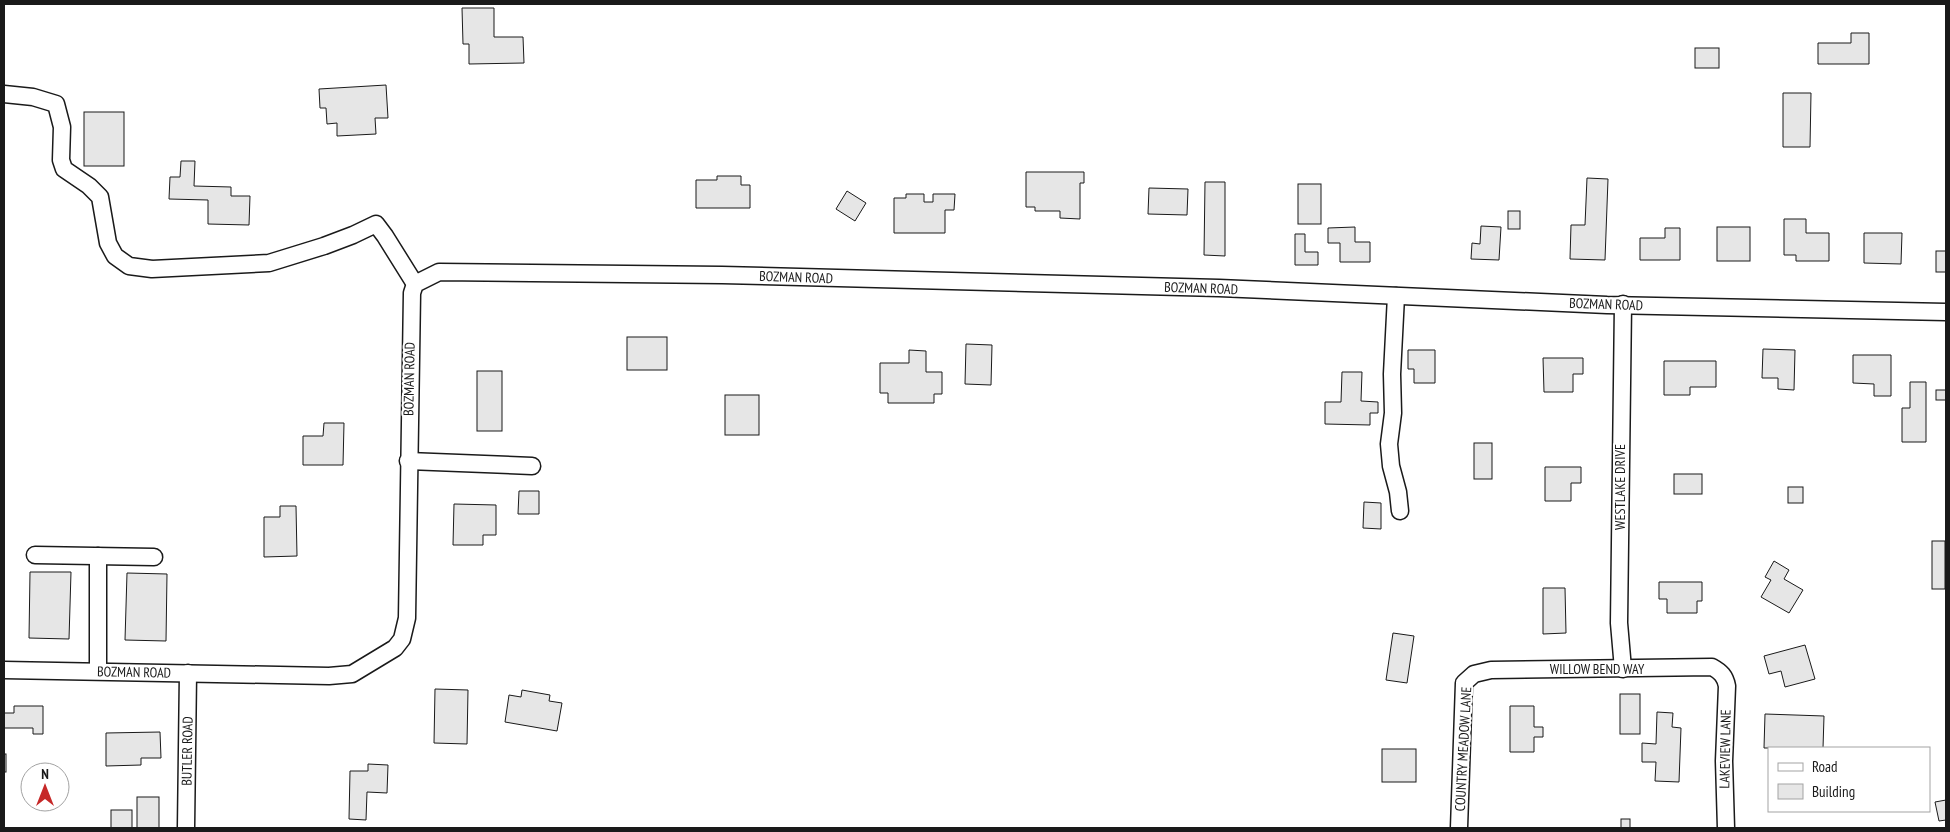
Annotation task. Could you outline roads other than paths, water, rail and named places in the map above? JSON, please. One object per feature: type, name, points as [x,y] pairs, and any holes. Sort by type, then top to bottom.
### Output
[{"type":"street","points":[[4,94],[33,97],[56,104],[62,127],[61,160],[64,169],[100,197],[108,243],[115,256],[129,266],[152,269],[269,263],[324,246],[376,224],[415,284]]},
{"type":"street","name":"BOZMAN ROAD","points":[[4,670],[329,676],[352,674],[396,648],[402,639],[407,618],[410,312],[412,293],[415,284],[439,272],[722,275],[1219,288],[1623,304],[1946,312]]},
{"type":"street","points":[[1396,296],[1393,354],[1393,413],[1390,444],[1391,466],[1398,492],[1400,511]]},
{"type":"street","name":"WESTLAKE DRIVE","points":[[1623,304],[1619,614],[1623,669]]},
{"type":"street","points":[[408,461],[532,466]]},
{"type":"street","points":[[34,555],[154,557]]},
{"type":"street","points":[[98,556],[98,671]]},
{"type":"street","name":"WILLOW BEND WAY","points":[[1474,674],[1491,670],[1712,667],[1720,672]]},
{"type":"street","name":"LAKEVIEW LANE","points":[[1720,672],[1726,679],[1727,686],[1724,761],[1726,828]]},
{"type":"street","name":"BUTLER ROAD","points":[[186,828],[188,673]]},
{"type":"street","name":"COUNTRY MEADOW LANE","points":[[1460,828],[1464,683],[1474,674]]}]
